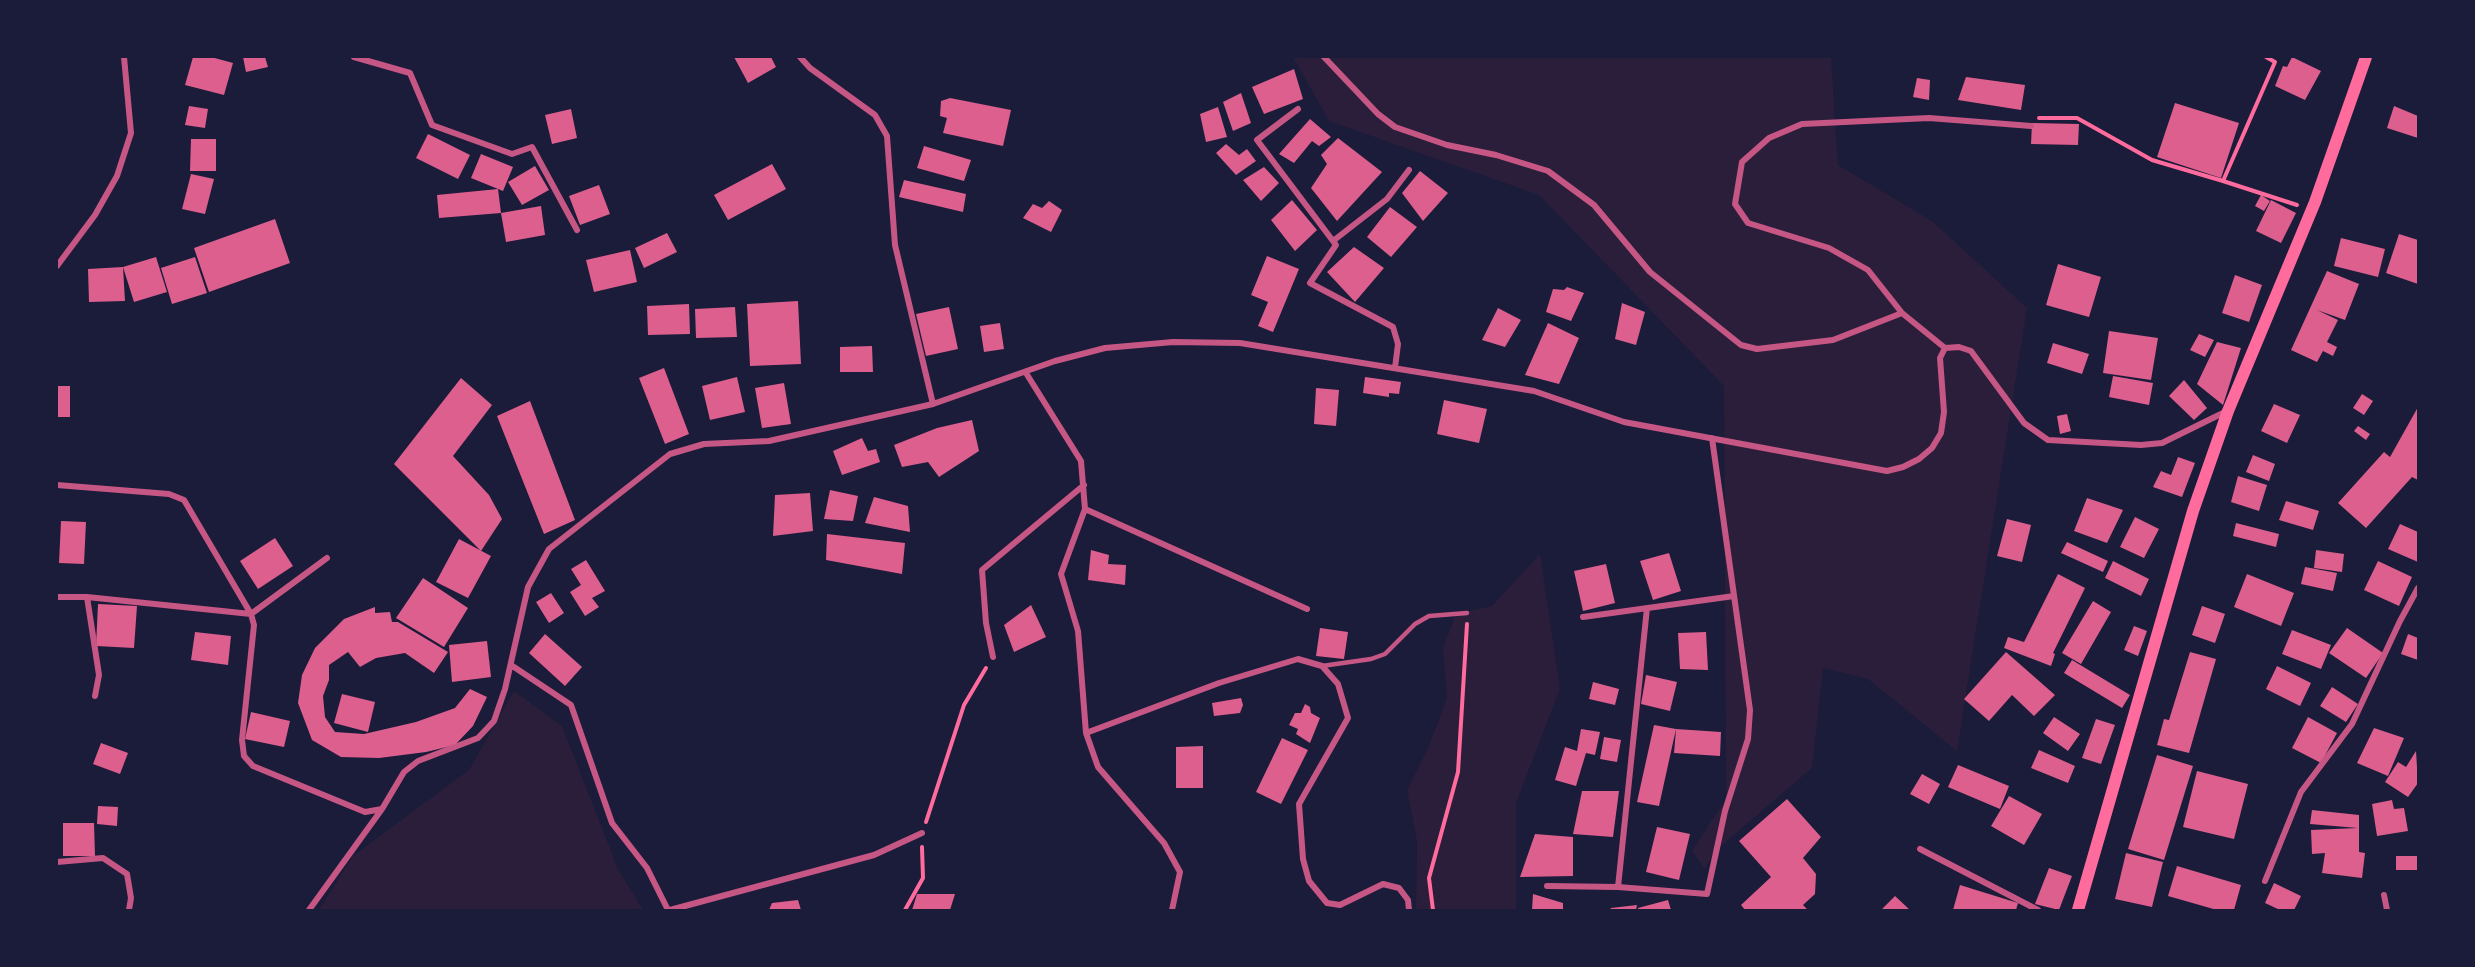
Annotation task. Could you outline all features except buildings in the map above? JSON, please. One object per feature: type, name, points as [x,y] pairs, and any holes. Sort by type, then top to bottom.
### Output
[{"type":"main road","points":[[2078,910],[2193,511],[2228,411],[2312,210],[2366,57]]},
{"type":"street","points":[[57,266],[95,215],[117,177],[131,133],[124,57]]},
{"type":"street","points":[[354,57],[410,73],[432,125],[512,154],[532,147],[576,230]]},
{"type":"street","points":[[800,57],[810,68],[875,115],[887,136],[896,245],[933,404]]},
{"type":"street","points":[[1324,57],[1378,114],[1395,126],[1447,145],[1496,154],[1548,171],[1594,205],[1650,272],[1742,345],[1757,349],[1833,340],[1902,313]]},
{"type":"street","points":[[1298,109],[1257,140],[1336,245],[1310,283],[1393,327],[1398,344],[1395,368]]},
{"type":"street","points":[[2028,126],[1929,118],[1845,124],[1802,124],[1769,138],[1742,162],[1735,204],[1748,224],[1829,248],[1868,270],[1902,313],[1945,348],[1959,347],[1971,351],[2024,423],[2048,440],[2141,445],[2162,443],[2228,411]]},
{"type":"street","points":[[1333,241],[1387,199],[1409,170]]},
{"type":"street","points":[[309,910],[382,809],[404,772],[418,761],[478,738],[494,721],[501,706],[528,587],[549,549],[670,454],[704,444],[769,441],[933,404],[1105,348],[1173,342],[1240,343],[1534,391],[1624,422],[1887,471],[1903,467],[1932,448],[1941,433],[1944,412],[1940,358],[1945,348]]},
{"type":"street","points":[[1026,372],[1081,461],[1085,509],[1061,574],[1078,631],[1086,733],[1098,767],[1164,843],[1180,872],[1173,910]]},
{"type":"street","points":[[1547,886],[1618,886],[1707,894],[1725,811],[1748,739],[1750,710],[1712,438]]},
{"type":"street","points":[[57,485],[177,496],[184,500],[250,614],[254,625],[242,740],[244,756],[253,766],[365,812],[382,809]]},
{"type":"street","points":[[993,657],[986,623],[982,570],[1084,485]]},
{"type":"street","points":[[1085,509],[1307,609]]},
{"type":"street","points":[[57,597],[87,597],[250,614],[327,558]]},
{"type":"street","points":[[2265,881],[2301,792],[2352,724],[2418,588]]},
{"type":"street","points":[[1584,617],[1734,596]]},
{"type":"street","points":[[87,597],[99,675],[95,696]]},
{"type":"street","points":[[1618,886],[1647,608]]},
{"type":"street","points":[[1086,733],[1220,683],[1298,659],[1322,666],[1338,684],[1348,718],[1299,804],[1303,859],[1310,881],[1327,903],[1340,905],[1383,884],[1398,888],[1408,900],[1409,910]]},
{"type":"street","points":[[511,665],[571,705],[612,823],[647,868],[669,910],[874,855],[922,832]]},
{"type":"street","points":[[1920,849],[2038,910]]},
{"type":"street","points":[[57,862],[103,858],[111,863],[127,874],[131,898],[129,910]]},
{"type":"street","points":[[2384,895],[2387,910]]},
{"type":"lane","points":[[1322,666],[1371,659],[1385,654],[1415,624],[1429,616],[1467,613]]},
{"type":"path","points":[[2223,181],[2275,62],[2266,57]]},
{"type":"path","points":[[2028,126],[2028,118],[2077,118],[2151,160],[2312,210]]},
{"type":"path","points":[[1433,910],[1429,878],[1458,772],[1467,613]]},
{"type":"path","points":[[905,910],[923,878],[922,832],[964,705],[993,657]]},
{"type":"shaded area","points":[[1293,57],[1831,57],[1838,165],[1932,221],[2027,308],[1957,751],[1868,679],[1823,668],[1812,768],[1714,852],[1705,869],[1692,851],[1726,799],[1724,386],[1539,195],[1329,121]]},
{"type":"shaded area","points":[[1540,554],[1560,689],[1516,803],[1516,910],[1416,910],[1417,841],[1407,790],[1429,746],[1447,698],[1443,648],[1456,614],[1492,606]]},
{"type":"shaded area","points":[[514,691],[562,726],[618,869],[643,910],[319,910],[353,856],[469,770]]}]
